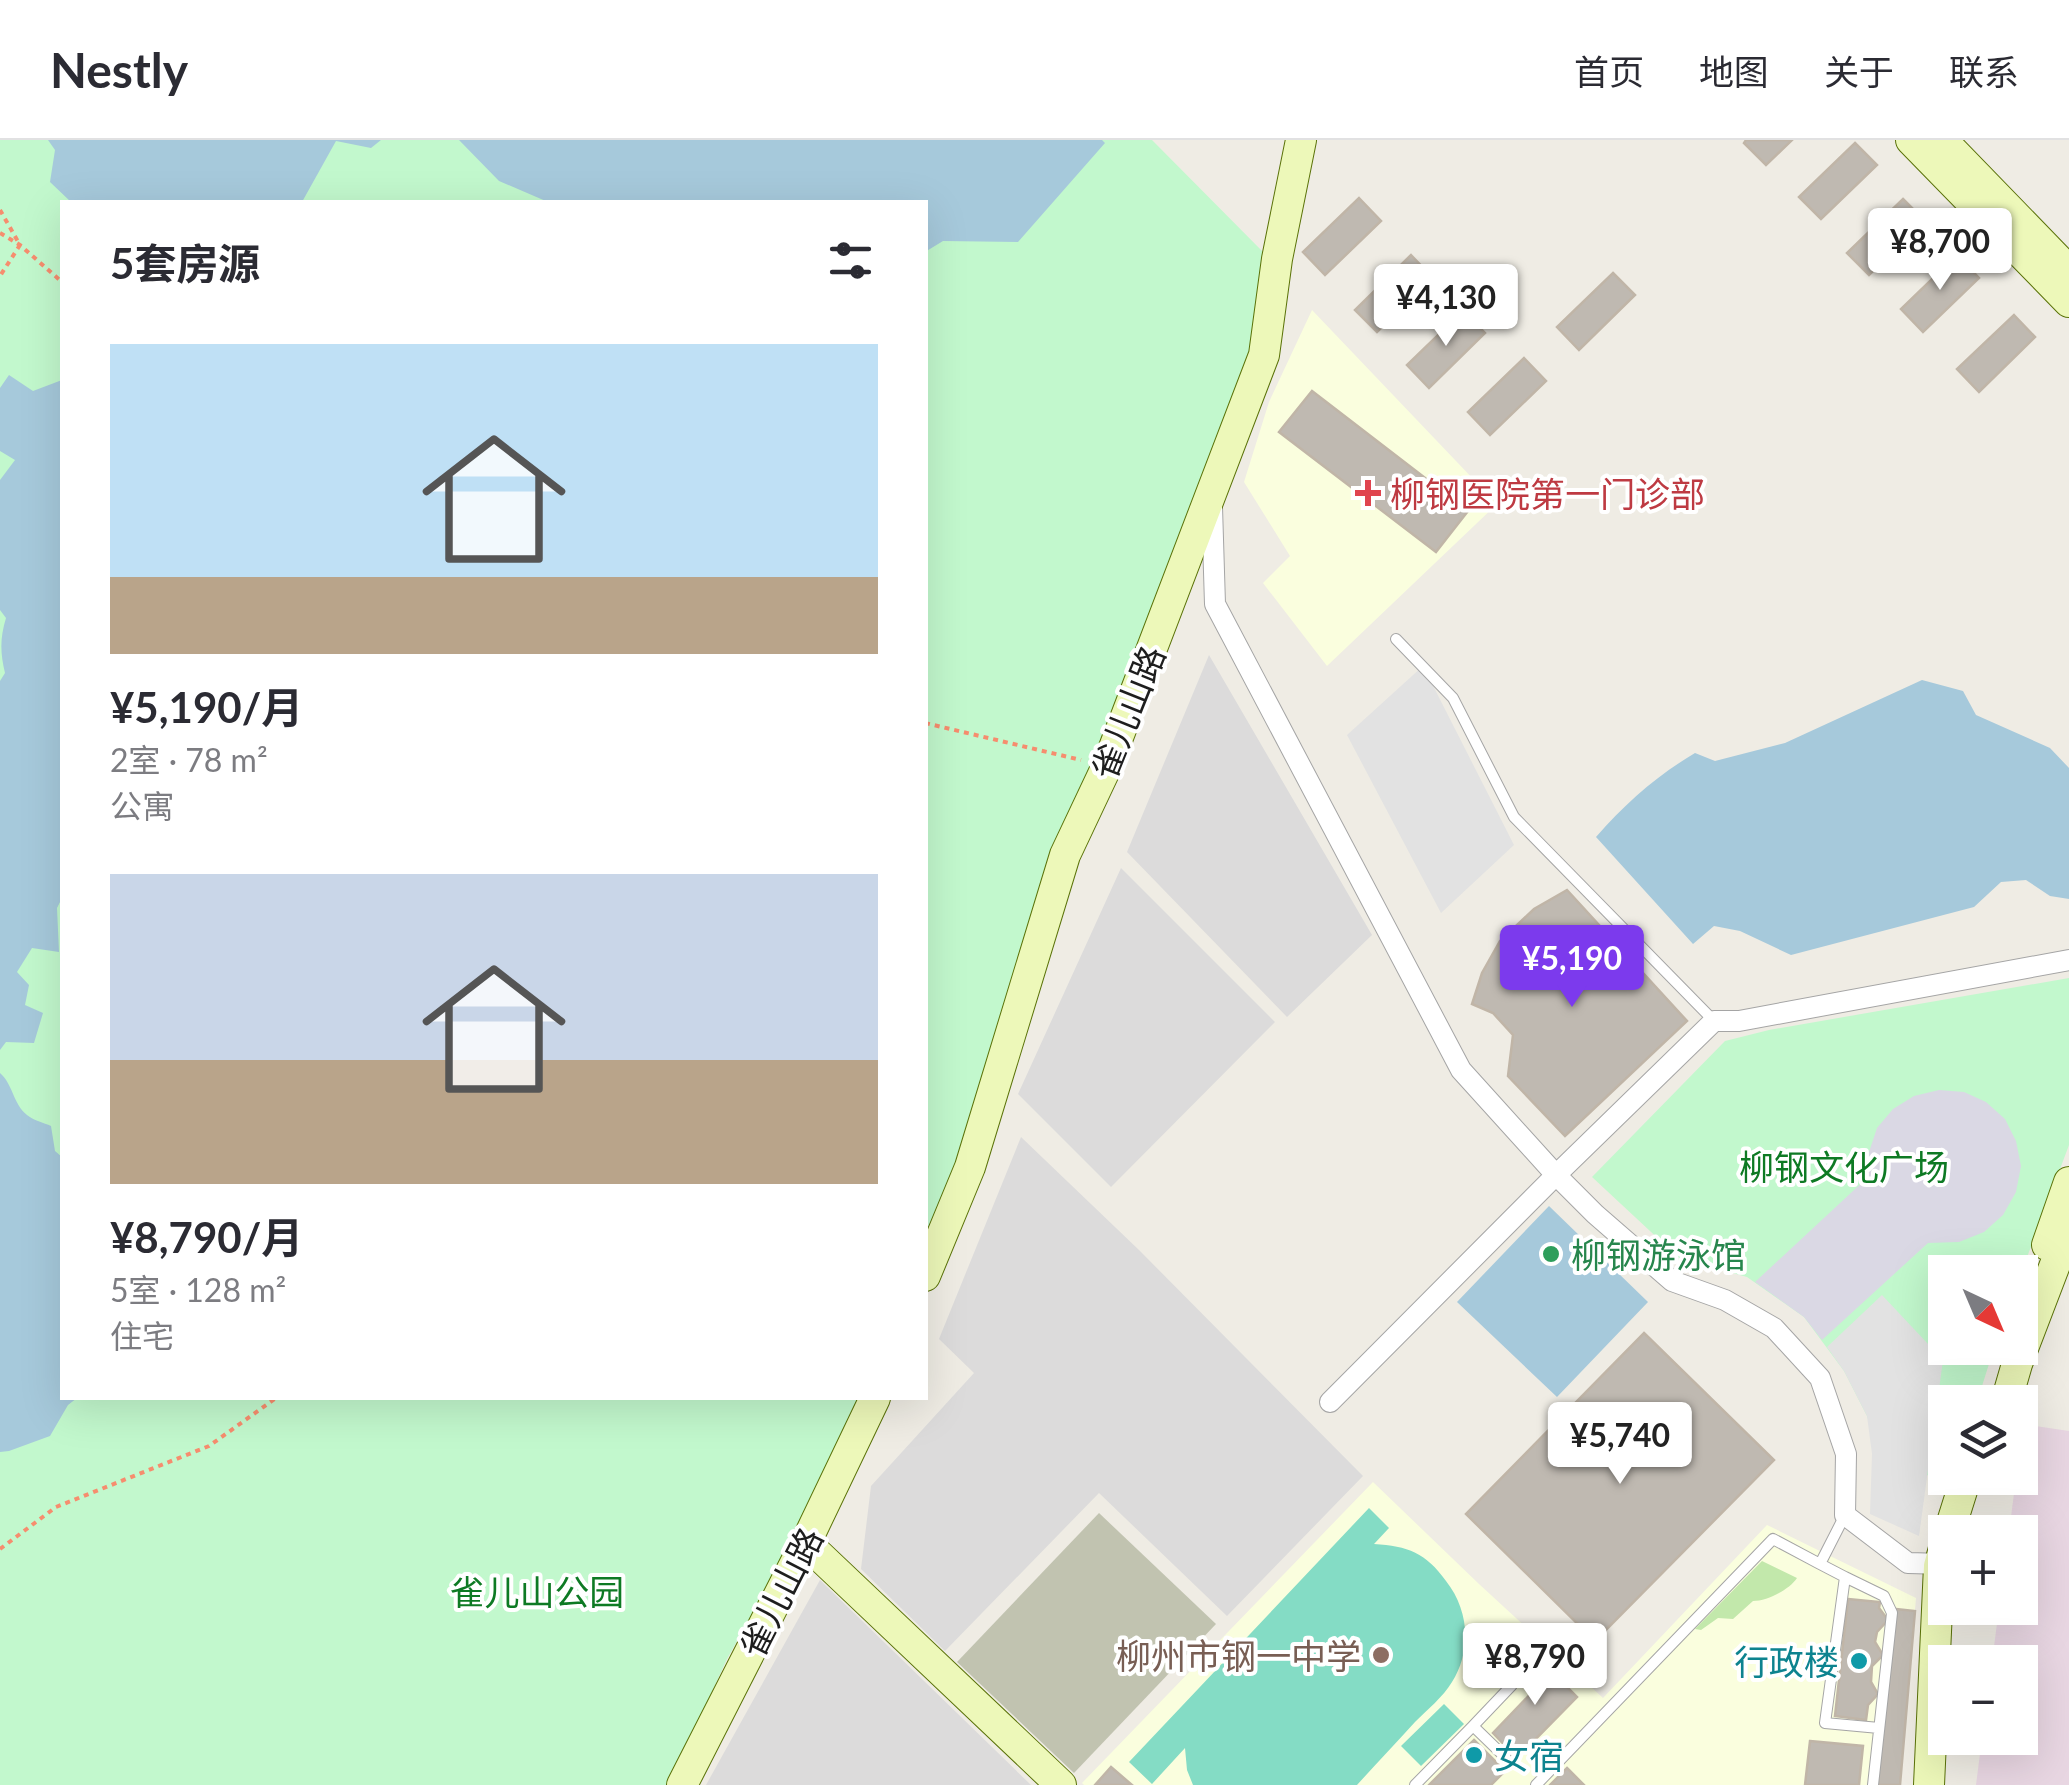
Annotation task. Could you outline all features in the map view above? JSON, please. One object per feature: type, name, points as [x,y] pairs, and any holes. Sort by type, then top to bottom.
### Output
[{"type":"street","name":"雀儿山路","points":[[928,1269],[970,1167],[1065,855],[1108,766],[1264,356],[1277,259],[1300,140]]},
{"type":"street","points":[[1911,140],[2069,302]]},
{"type":"street","points":[[1942,140],[2069,271]]},
{"type":"street","points":[[1211,494],[1216,604],[1461,1070],[1556,1174],[1672,1281],[1725,1300],[1774,1328],[1820,1378],[1846,1454],[1846,1514],[1908,1563],[1928,1560]]},
{"type":"street","points":[[1330,1402],[1714,1020],[1739,1021],[2069,960]]},
{"type":"street","points":[[2051,1281],[2069,1182]]},
{"type":"street","points":[[2011,1385],[2069,1228]]},
{"type":"street","name":"雀儿山路","points":[[682,1785],[874,1400]]},
{"type":"street","points":[[805,1542],[1062,1785]]},
{"type":"street","points":[[1929,1785],[1939,1625]]},
{"type":"street","points":[[1947,1785],[1949,1755]]},
{"type":"lane","points":[[1396,638],[1452,698],[1514,818],[1714,1020]]},
{"type":"lane","points":[[1820,1564],[1846,1514]]},
{"type":"lane","points":[[1536,1785],[1773,1539],[1884,1596],[1892,1613],[1873,1785]]},
{"type":"lane","points":[[1845,1577],[1825,1723],[1879,1728]]},
{"type":"lane","points":[[1415,1785],[1512,1685]]},
{"type":"lane","points":[[1473,1726],[1506,1758]]},
{"type":"path","points":[[0,210],[20,245]]},
{"type":"path","points":[[0,233],[60,280]]},
{"type":"path","points":[[0,276],[20,245]]},
{"type":"path","points":[[928,725],[1108,766]]},
{"type":"path","points":[[0,1550],[56,1508],[209,1446],[273,1400]]},
{"type":"shaded area","name":"柳钢医院第一门诊部","points":[[1312,310],[1497,504],[1327,666],[1263,583],[1290,556],[1244,482],[1269,402]]},
{"type":"shaded area","points":[[1209,655],[1372,935],[1287,1017],[1127,852]]},
{"type":"shaded area","points":[[1423,666],[1514,845],[1441,913],[1347,735]]},
{"type":"shaded area","points":[[1121,868],[1275,1022],[1111,1187],[1018,1094]]},
{"type":"shaded area","points":[[1939,1090],[1964,1092],[1986,1102],[2005,1119],[2016,1141],[2021,1166],[2016,1192],[2003,1215],[1984,1232],[1959,1242],[1928,1243],[1822,1340],[1804,1317],[1755,1282],[1868,1177],[1869,1152],[1877,1128],[1893,1109],[1914,1096]]},
{"type":"shaded area","points":[[1021,1137],[1363,1476],[1227,1616],[1099,1493],[945,1651],[861,1569],[871,1486],[974,1373],[939,1339]]},
{"type":"shaded area","points":[[1882,1295],[1928,1344],[1928,1365],[1942,1365],[1940,1385],[1928,1385],[1928,1470],[1919,1536],[1870,1514],[1872,1454],[1867,1416],[1827,1347]]},
{"type":"shaded area","points":[[2038,1426],[2069,1431],[2069,1785],[1976,1785],[1980,1755],[2038,1755],[2038,1645],[1994,1645],[1997,1625],[2038,1625],[2038,1515],[2011,1515],[2014,1495],[2038,1495]]},
{"type":"shaded area","name":"柳州市钢一中学","points":[[1373,1482],[1603,1698],[1767,1525],[1916,1598],[1900,1785],[1084,1785]]},
{"type":"shaded area","points":[[1099,1513],[1216,1624],[1074,1773],[957,1662]]},
{"type":"shaded area","points":[[820,1580],[1031,1785],[706,1785]]},
{"type":"green space","name":"雀儿山公园","points":[[0,140],[1152,140],[1270,259],[1250,357],[928,1246],[928,200],[60,200],[60,1400],[859,1400],[801,1527],[727,1659],[669,1785],[0,1785]]},
{"type":"green space","name":"柳钢文化广场","points":[[2069,978],[2069,1145],[2028,1255],[1928,1255],[1928,1365],[1989,1365],[1982,1385],[1928,1385],[1928,1475],[1882,1463],[1867,1416],[1844,1371],[1804,1317],[1747,1277],[1679,1258],[1592,1177],[1725,1041]]},
{"type":"green space","points":[[1369,1508],[1389,1528],[1374,1544],[1406,1549],[1423,1558],[1454,1592],[1463,1617],[1465,1644],[1458,1670],[1444,1693],[1357,1785],[1193,1785],[1185,1748],[1152,1784],[1129,1762]]},
{"type":"green space","points":[[1762,1561],[1797,1578],[1777,1594],[1753,1601],[1733,1619],[1718,1618],[1701,1630],[1695,1629]]},
{"type":"green space","points":[[1444,1704],[1464,1724],[1421,1766],[1401,1746]]},
{"type":"water","points":[[48,140],[381,140],[371,148],[336,141],[303,200],[69,200],[50,182],[55,150]]},
{"type":"water","points":[[459,140],[1105,143],[1018,242],[943,241],[928,250],[928,200],[543,200],[499,181]]},
{"type":"water","points":[[9,375],[33,391],[60,381],[59,952],[32,948],[17,972],[29,985],[25,1005],[43,1013],[34,1043],[6,1042],[0,1050],[0,681],[5,673],[1,645],[6,618],[0,610],[0,480],[15,460],[0,451],[0,388]]},
{"type":"water","points":[[1922,680],[1963,691],[1976,715],[2050,748],[2069,768],[2069,899],[2050,896],[2026,880],[2001,882],[1974,907],[1791,955],[1740,931],[1714,926],[1693,944],[1596,837],[1642,791],[1695,753],[1715,761],[1785,743]]},
{"type":"water","points":[[0,1073],[22,1110],[51,1126],[55,1151],[60,1155],[60,1400],[74,1400],[50,1436],[0,1452]]},
{"type":"water","name":"柳钢游泳馆","points":[[1549,1206],[1648,1302],[1557,1397],[1457,1302]]},
{"type":"building","points":[[1792,140],[1766,165],[1744,143]]},
{"type":"building","points":[[1855,143],[1877,165],[1821,219],[1799,197]]},
{"type":"building","points":[[1359,198],[1381,221],[1325,275],[1303,252]]},
{"type":"building","points":[[1903,199],[1925,221],[1869,275],[1847,253]]},
{"type":"building","points":[[1411,255],[1433,278],[1377,332],[1355,310]]},
{"type":"building","points":[[1957,255],[1979,278],[1923,332],[1901,309]]},
{"type":"building","points":[[1613,273],[1635,295],[1579,350],[1557,327]]},
{"type":"building","points":[[1463,311],[1485,333],[1429,388],[1407,365]]},
{"type":"building","points":[[2014,315],[2035,337],[1979,392],[1957,369]]},
{"type":"building","points":[[1524,358],[1546,381],[1490,435],[1468,412]]},
{"type":"building","points":[[1312,391],[1468,511],[1436,552],[1279,432]]},
{"type":"building","points":[[1567,890],[1687,1021],[1565,1136],[1508,1076],[1513,1035],[1493,1013],[1472,1004],[1482,973],[1500,941],[1534,909]]},
{"type":"building","points":[[1644,1333],[1774,1460],[1595,1641],[1466,1514]]},
{"type":"building","name":"行政楼","points":[[1848,1599],[1880,1602],[1879,1608],[1888,1620],[1877,1632],[1875,1642],[1883,1655],[1872,1666],[1871,1682],[1878,1694],[1868,1705],[1866,1720],[1835,1716]]},
{"type":"building","points":[[1896,1609],[1915,1611],[1900,1785],[1877,1785]]},
{"type":"building","points":[[1530,1650],[1577,1697],[1517,1758],[1493,1733],[1540,1684],[1518,1662]]},
{"type":"building","name":"女宿","points":[[1474,1740],[1505,1771],[1491,1785],[1429,1785]]},
{"type":"building","points":[[1810,1741],[1863,1746],[1859,1785],[1805,1785]]},
{"type":"building","points":[[1111,1767],[1132,1785],[1095,1785]]},
{"type":"building","points":[[1567,1768],[1584,1785],[1550,1785]]},
{"type":"place","name":"柳钢医院第一门诊部","points":[[1368,493]]},
{"type":"place","name":"柳钢游泳馆","points":[[1551,1254]]},
{"type":"place","name":"柳州市钢一中学","points":[[1381,1655]]},
{"type":"place","name":"行政楼","points":[[1859,1661]]},
{"type":"place","name":"女宿","points":[[1474,1755]]}]
